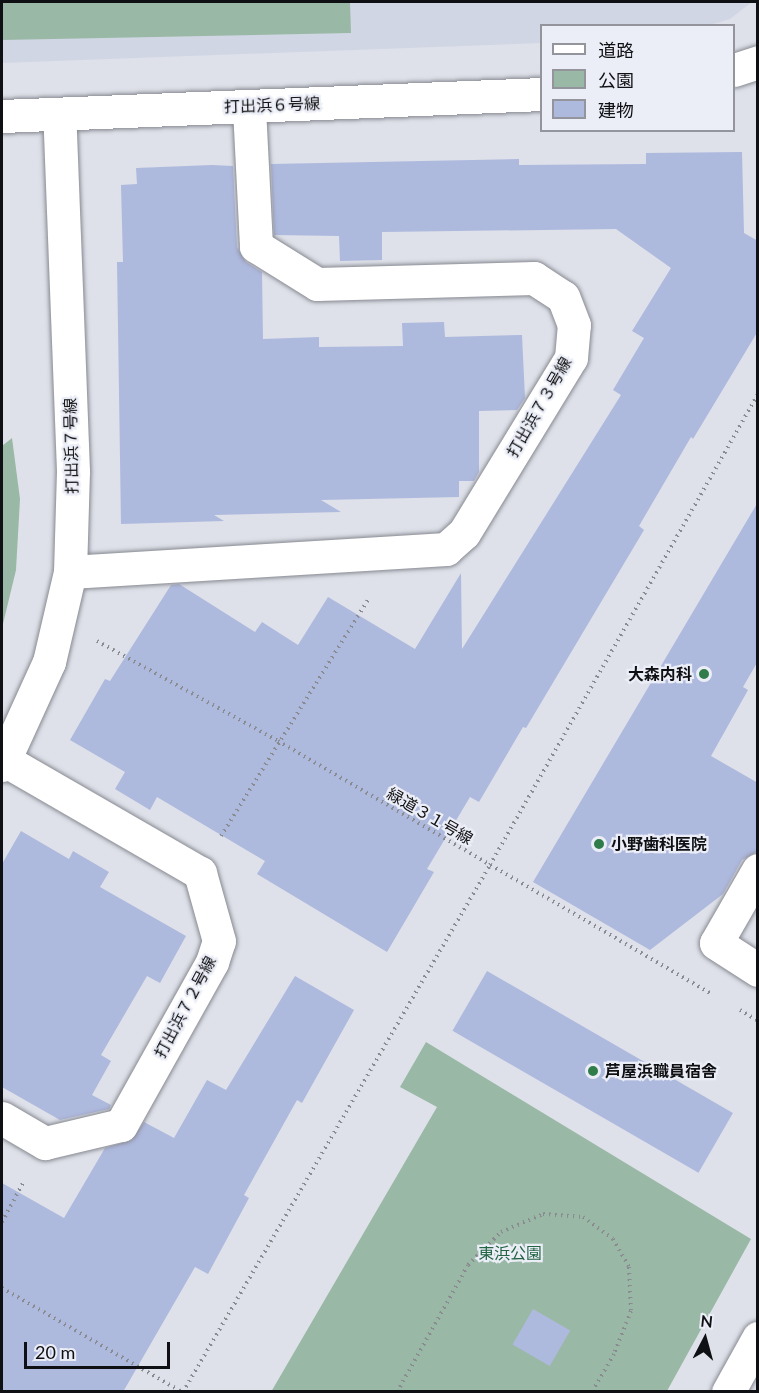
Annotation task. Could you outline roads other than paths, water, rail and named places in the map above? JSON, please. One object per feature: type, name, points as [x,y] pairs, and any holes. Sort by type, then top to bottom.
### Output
[{"type":"street","points":[[735,70],[758,62]]},
{"type":"street","name":"打出浜６号線","points":[[2,116],[540,94]]},
{"type":"street","name":"打出浜７３号線","points":[[70,572],[446,549],[464,533],[571,358],[574,325],[563,297],[534,278],[317,284],[256,246],[249,106]]},
{"type":"street","name":"打出浜７号線","points":[[3,762],[49,662],[70,572],[73,471],[59,114]]},
{"type":"street","name":"打出浜７２号線","points":[[2,1118],[45,1143],[121,1125],[212,962],[219,941],[200,873],[3,762]]},
{"type":"street","points":[[758,870],[716,944],[758,970]]},
{"type":"street","points":[[728,1392],[758,1338]]},
{"type":"place","name":"大森内科","points":[[704,674]]},
{"type":"place","name":"小野歯科医院","points":[[599,844]]},
{"type":"place","name":"芦屋浜職員宿舎","points":[[593,1071]]},
{"type":"park label","name":"東浜公園","points":[[510,1253]]}]
